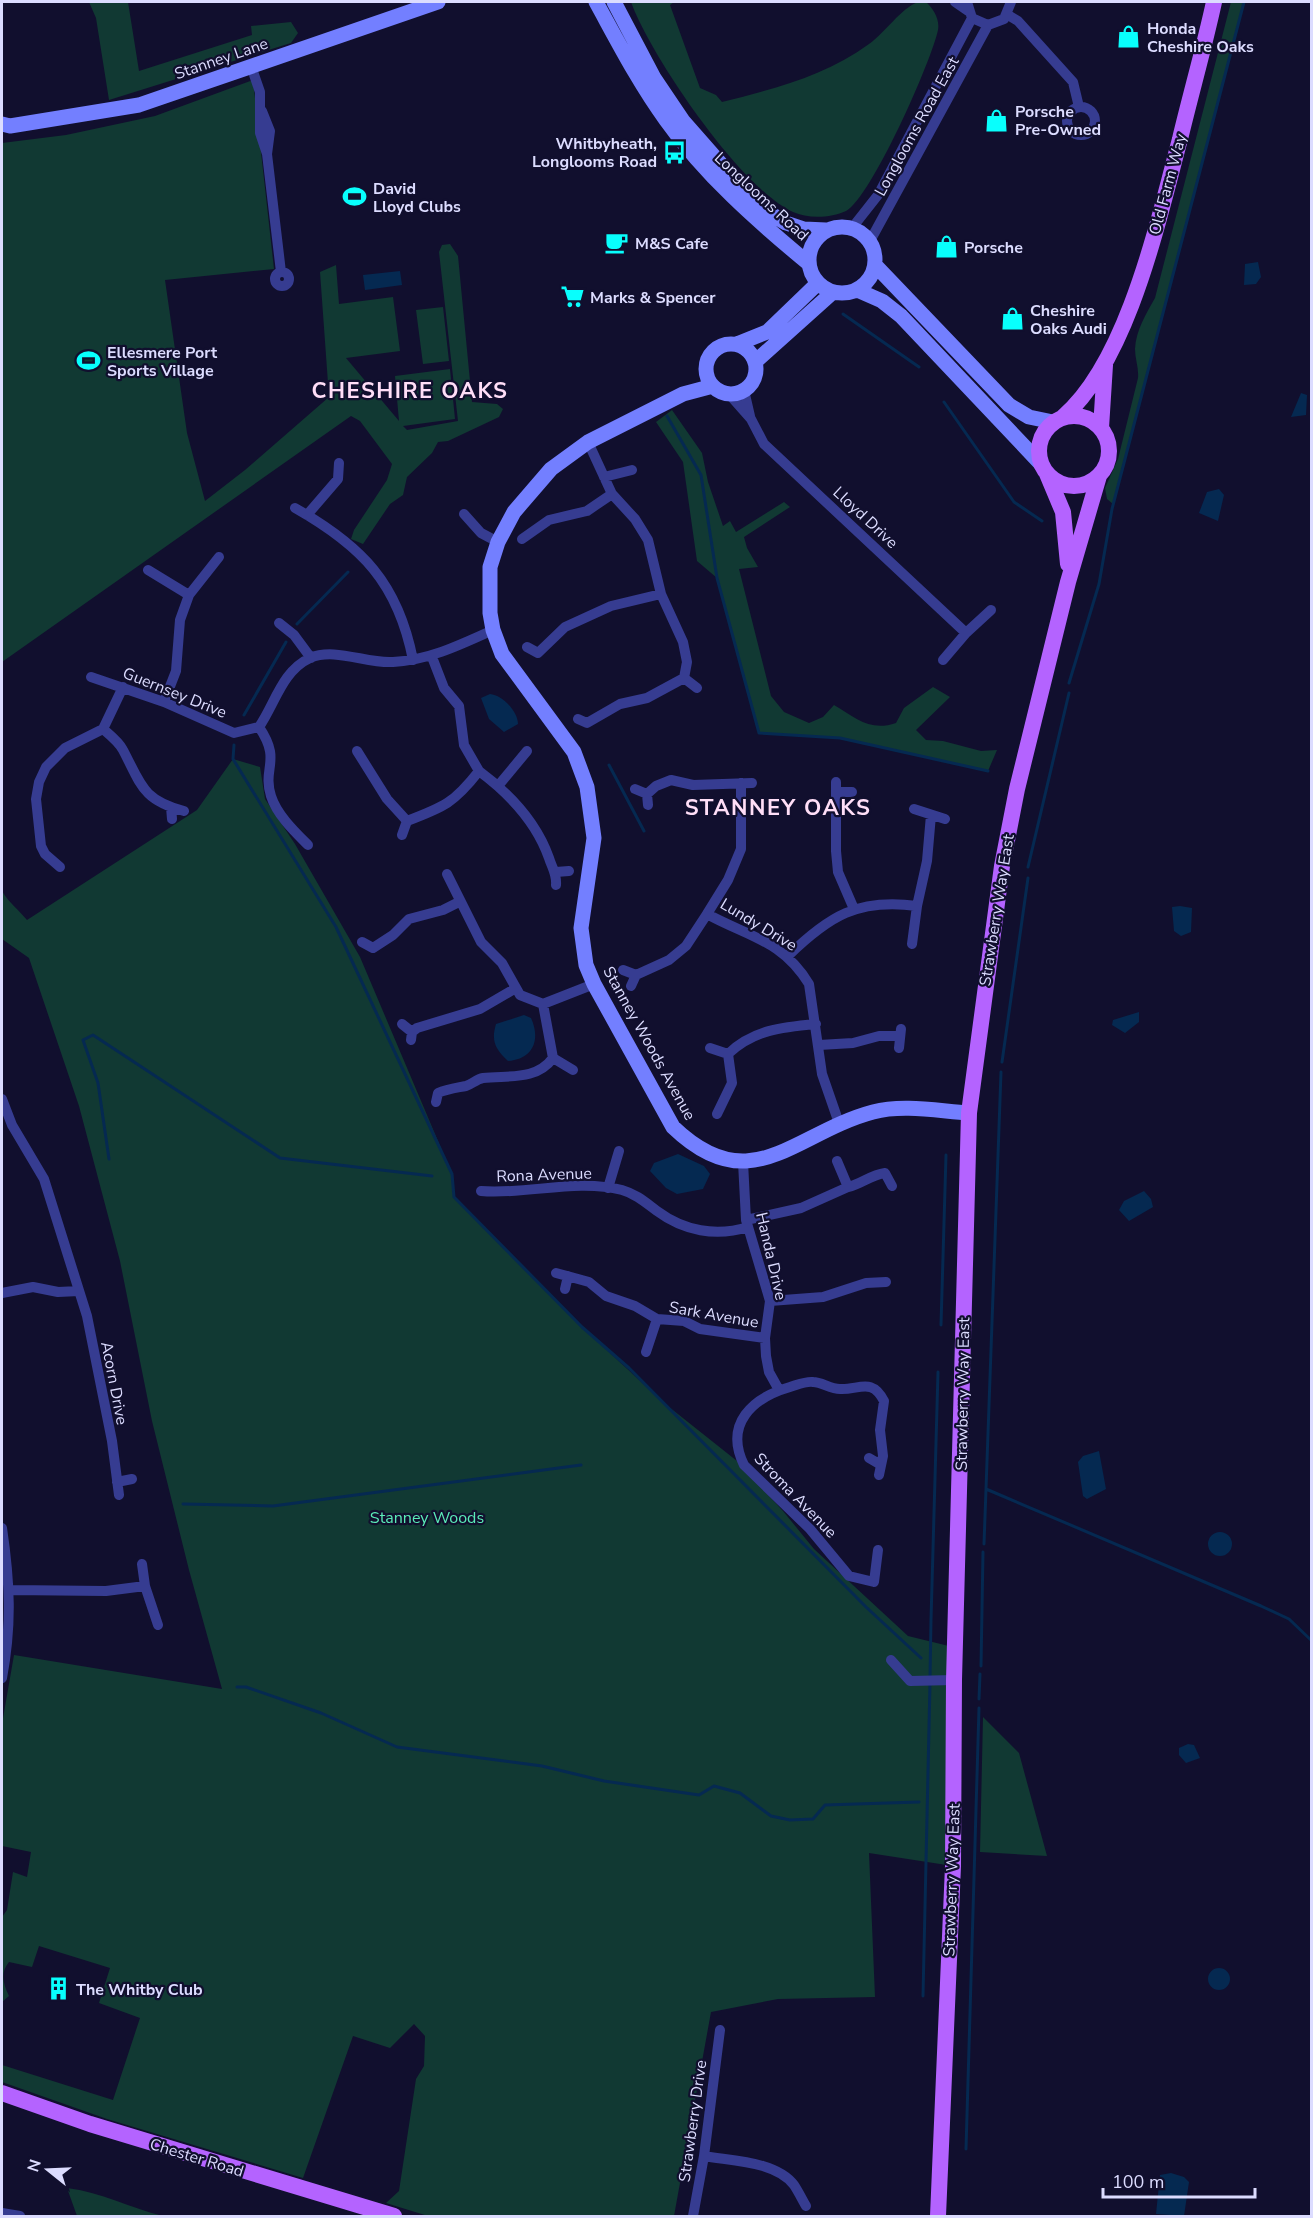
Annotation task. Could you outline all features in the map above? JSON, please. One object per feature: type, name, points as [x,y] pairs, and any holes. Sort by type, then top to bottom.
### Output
[{"type":"main road","name":"Old Farm Way","points":[[1058,420],[1084,396],[1105,362],[1128,310],[1163,203],[1214,2]]},
{"type":"main road","name":"Old Farm Way","points":[[1101,428],[1105,362]]},
{"type":"main road","points":[[1084,417],[1101,428],[1108,440],[1110,455],[1106,468],[1099,476],[1082,486],[1070,486],[1058,482],[1044,468],[1040,441],[1058,420],[1084,417]]},
{"type":"main road","name":"Strawberry Way East","points":[[1044,468],[1060,501],[1066,523],[1068,582]]},
{"type":"main road","name":"Strawberry Way East","points":[[938,2217],[953,1866],[954,1680],[969,1113],[1002,866],[1032,726],[1068,582],[1099,476]]},
{"type":"main road","name":"Chester Road","points":[[2,2093],[155,2144],[394,2217]]},
{"type":"street","name":"Stanney Lane","points":[[4,127],[139,105],[438,2]]},
{"type":"street","name":"Longlooms Road","points":[[596,2],[640,81],[680,138],[718,183],[762,226],[808,263]]},
{"type":"street","name":"Longlooms Road","points":[[614,2],[654,78],[683,121],[741,188],[771,214],[786,223],[804,229],[826,230]]},
{"type":"street","points":[[955,2],[988,26],[999,23],[1008,15],[1011,2]]},
{"type":"street","name":"Longlooms Road East","points":[[852,228],[878,195],[969,10]]},
{"type":"street","points":[[1008,15],[1018,21],[1073,82],[1079,107]]},
{"type":"street","name":"Longlooms Road East","points":[[870,241],[988,26]]},
{"type":"street","points":[[251,66],[258,86],[262,111],[270,131],[267,154],[281,272]]},
{"type":"street","points":[[837,226],[852,228],[870,241],[875,265],[871,276],[857,290],[846,294],[832,292],[817,284],[808,263],[811,247],[826,230],[837,226]]},
{"type":"street","points":[[875,265],[1009,405],[1029,417],[1058,420]]},
{"type":"street","points":[[737,344],[751,354],[755,362],[754,378],[744,390],[728,393],[710,380],[708,359],[712,352],[726,344],[737,344],[767,332],[817,284]]},
{"type":"street","points":[[857,290],[882,301],[901,316],[1044,468]]},
{"type":"street","points":[[755,362],[832,292]]},
{"type":"street","name":"Stanney Woods Avenue","points":[[710,380],[570,453],[533,486],[514,512],[498,542],[490,567],[488,590],[493,630],[502,654],[574,752],[587,787],[594,838],[581,928],[586,965],[594,984],[673,1127],[690,1143],[706,1152],[743,1162],[777,1155],[873,1112],[901,1108],[969,1113]]},
{"type":"street","name":"Lloyd Drive","points":[[744,390],[751,419]]},
{"type":"street","name":"Lloyd Drive","points":[[728,393],[751,419],[765,444],[966,633]]},
{"type":"street","points":[[588,442],[612,494],[635,519],[648,540],[661,594],[683,642],[687,662],[684,678]]},
{"type":"street","points":[[307,515],[333,486],[343,469]]},
{"type":"street","points":[[604,477],[632,470]]},
{"type":"street","points":[[522,539],[549,520],[587,511],[612,494]]},
{"type":"street","points":[[295,508],[358,552],[377,573],[402,613],[413,660]]},
{"type":"street","points":[[464,514],[481,533],[498,542]]},
{"type":"street","points":[[164,702],[176,670],[180,620],[189,595],[219,557]]},
{"type":"street","points":[[148,570],[189,595]]},
{"type":"street","points":[[527,647],[539,658],[564,627],[611,606],[661,594]]},
{"type":"street","points":[[943,660],[966,633],[991,610]]},
{"type":"street","points":[[279,623],[294,635],[311,658]]},
{"type":"street","points":[[308,845],[282,815],[271,797],[272,749],[259,728],[285,680],[311,658],[341,656],[390,662],[413,660],[432,657],[493,630]]},
{"type":"street","points":[[432,657],[444,688],[459,706],[464,745],[479,771],[498,786],[527,816],[556,872],[556,885]]},
{"type":"street","name":"Guernsey Drive","points":[[91,677],[164,702],[234,733],[259,728]]},
{"type":"street","points":[[684,678],[696,688]]},
{"type":"street","points":[[585,725],[620,704],[647,698],[684,678]]},
{"type":"street","points":[[60,867],[45,854],[41,846],[36,799],[39,782],[46,767],[65,748],[104,729],[123,687]]},
{"type":"street","points":[[104,729],[123,747],[130,767],[147,794],[184,811]]},
{"type":"street","points":[[357,751],[387,799],[407,820]]},
{"type":"street","points":[[498,786],[527,751]]},
{"type":"street","points":[[407,820],[446,806],[462,793],[479,771]]},
{"type":"street","name":"Lundy Drive","points":[[635,789],[648,800],[656,786],[671,780],[693,784],[747,783],[741,849],[728,880],[707,914],[761,939],[788,956],[809,984],[822,1074],[840,1125]]},
{"type":"street","points":[[852,792],[836,787],[838,872],[854,909]]},
{"type":"street","points":[[171,807],[172,819]]},
{"type":"street","points":[[914,809],[945,819]]},
{"type":"street","points":[[912,944],[917,906],[927,861],[932,815]]},
{"type":"street","points":[[402,835],[407,820]]},
{"type":"street","points":[[556,872],[569,872]]},
{"type":"street","points":[[447,874],[481,942],[502,963],[516,988],[528,1000],[543,1004],[594,984]]},
{"type":"street","points":[[362,942],[372,953],[410,919],[443,910],[459,902]]},
{"type":"street","points":[[788,956],[816,928],[854,909],[896,903],[917,906]]},
{"type":"street","points":[[623,970],[634,981],[669,960],[692,939],[707,914]]},
{"type":"street","points":[[402,1024],[412,1036],[429,1023],[480,1009],[516,988]]},
{"type":"street","points":[[435,1094],[484,1078],[496,1080],[535,1074],[546,1067],[553,1058],[543,1004]]},
{"type":"street","points":[[728,1054],[757,1033],[783,1027],[816,1024]]},
{"type":"street","points":[[819,1045],[853,1043],[901,1032],[899,1048]]},
{"type":"street","points":[[710,1048],[728,1054]]},
{"type":"street","points":[[717,1114],[732,1083],[728,1054]]},
{"type":"street","points":[[553,1058],[573,1070]]},
{"type":"street","name":"Acorn Drive","points":[[2,1099],[12,1125],[44,1179],[79,1291],[94,1351],[119,1495]]},
{"type":"street","points":[[2,1131],[12,1125]]},
{"type":"street","name":"Rona Avenue","points":[[608,1188],[619,1151]]},
{"type":"street","points":[[837,1161],[848,1187]]},
{"type":"street","name":"Handa Drive","points":[[743,1162],[747,1223],[770,1301],[765,1338],[769,1372],[779,1390]]},
{"type":"street","name":"Rona Avenue","points":[[481,1191],[513,1193],[538,1188],[608,1188],[635,1194],[668,1218],[698,1231],[720,1232],[801,1209],[888,1169],[892,1185]]},
{"type":"street","name":"Sark Avenue","points":[[556,1273],[589,1282],[606,1296],[635,1306],[657,1319],[684,1321],[700,1329],[765,1338]]},
{"type":"street","points":[[565,1289],[568,1276]]},
{"type":"street","points":[[770,1301],[823,1297],[866,1283],[886,1282]]},
{"type":"street","points":[[2,1293],[33,1287],[58,1292],[79,1291]]},
{"type":"street","name":"Sark Avenue","points":[[646,1352],[657,1319]]},
{"type":"street","points":[[779,1390],[811,1381],[839,1389],[858,1385],[876,1390],[884,1401],[880,1430],[883,1446],[880,1470],[869,1458]]},
{"type":"street","name":"Stroma Avenue","points":[[779,1390],[754,1404],[739,1425],[737,1451],[744,1465],[810,1528],[849,1576],[874,1582],[878,1550]]},
{"type":"street","points":[[117,1482],[132,1479]]},
{"type":"street","points":[[2,1528],[10,1623],[2,1678]]},
{"type":"street","points":[[142,1564],[145,1586],[158,1624]]},
{"type":"street","points":[[9,1590],[106,1591],[145,1586]]},
{"type":"street","points":[[891,1660],[910,1681],[954,1680]]},
{"type":"street","name":"Strawberry Drive","points":[[693,2217],[704,2156],[720,2030]]},
{"type":"street","points":[[704,2156],[753,2165],[784,2176],[793,2184],[806,2205]]},
{"type":"street","points":[[2,2213],[20,2217]]},
{"type":"green space","points":[[89,2],[128,2],[139,71],[252,35],[251,26],[291,22],[298,33],[291,43],[109,100],[96,18]]},
{"type":"green space","points":[[631,2],[674,2],[670,5],[700,88],[716,95],[722,102],[780,86],[835,65],[869,44],[905,10],[918,2],[926,2],[931,7],[937,18],[938,30],[925,69],[899,127],[885,156],[857,201],[846,211],[834,215],[812,217],[793,212],[772,199],[748,177],[724,149],[677,86],[641,25]]},
{"type":"green space","points":[[1231,2],[1244,2],[1113,504],[1107,499],[1105,488],[1118,459],[1138,378],[1135,349],[1137,335],[1155,298]]},
{"type":"green space","name":"Ellesmere Port Sports Village","points":[[253,80],[274,269],[165,280],[187,433],[205,501],[245,470],[329,397],[320,272],[336,265],[339,304],[393,297],[400,351],[346,358],[399,421],[395,376],[450,369],[455,419],[403,426],[407,430],[458,421],[439,252],[442,245],[450,244],[458,256],[472,402],[497,404],[503,409],[499,417],[448,441],[438,442],[432,453],[407,477],[403,495],[390,504],[363,544],[351,539],[354,530],[387,480],[392,464],[360,421],[351,416],[2,662],[2,143],[66,135],[155,116]]},
{"type":"green space","points":[[443,307],[449,361],[423,364],[416,310]]},
{"type":"green space","points":[[672,410],[702,453],[708,482],[723,526],[730,521],[736,532],[784,502],[790,507],[744,537],[747,548],[758,567],[739,569],[771,696],[784,712],[809,723],[823,717],[834,705],[856,719],[871,725],[887,725],[896,723],[904,708],[933,687],[950,697],[916,730],[926,740],[943,741],[981,751],[997,750],[988,771],[840,738],[759,733],[717,578],[697,561],[683,462],[656,422]]},
{"type":"green space","name":"Stanney Woods","points":[[233,759],[260,767],[265,799],[295,844],[360,957],[452,1174],[454,1197],[582,1327],[664,1403],[737,1461],[814,1549],[908,1636],[957,1648],[953,1866],[869,1853],[875,1997],[778,1999],[711,2012],[674,2216],[428,2216],[386,2203],[399,2191],[416,2079],[424,2066],[425,2036],[414,2024],[390,2048],[353,2036],[303,2178],[107,2119],[2,2082],[2,2065],[113,2100],[140,2018],[99,2003],[110,1968],[39,1946],[32,1967],[9,1962],[6,1966],[3,1978],[9,1996],[2,2002],[2,1917],[7,1910],[13,1872],[27,1877],[31,1852],[2,1846],[2,1724],[14,1655],[222,1689],[189,1570],[152,1421],[120,1261],[79,1106],[29,958],[2,939],[2,891],[27,920],[197,810]]},
{"type":"green space","points":[[983,1717],[1019,1753],[1047,1856],[980,1852]]},
{"type":"green space","points":[[67,2188],[92,2193],[163,2216],[77,2216]]},
{"type":"water","points":[[1258,262],[1261,277],[1256,284],[1244,285],[1245,264]]},
{"type":"water","points":[[400,271],[402,285],[365,290],[363,275]]},
{"type":"water","points":[[1301,393],[1307,395],[1306,415],[1291,417]]},
{"type":"water","points":[[1219,489],[1224,495],[1218,521],[1199,513],[1207,492]]},
{"type":"water","points":[[490,694],[509,704],[518,724],[504,732],[489,719],[481,698]]},
{"type":"water","points":[[1172,907],[1192,908],[1191,932],[1181,936],[1174,931]]},
{"type":"water","points":[[1139,1012],[1139,1022],[1125,1033],[1112,1025],[1113,1020]]},
{"type":"water","points":[[524,1015],[531,1018],[534,1026],[533,1047],[524,1057],[508,1061],[495,1044],[496,1024]]},
{"type":"water","points":[[678,1154],[704,1166],[710,1174],[703,1189],[677,1194],[666,1188],[650,1171],[654,1163]]},
{"type":"water","points":[[1144,1191],[1151,1199],[1153,1207],[1129,1221],[1119,1210],[1124,1201]]},
{"type":"water","points":[[1099,1451],[1106,1489],[1087,1499],[1083,1496],[1078,1462],[1083,1456]]},
{"type":"water","points":[[1220,1532],[1228,1536],[1232,1544],[1228,1552],[1220,1556],[1212,1552],[1208,1544],[1212,1536]]},
{"type":"water","points":[[1188,1744],[1194,1745],[1200,1758],[1186,1763],[1179,1755],[1179,1748]]},
{"type":"water","points":[[1219,1968],[1227,1971],[1230,1979],[1227,1987],[1219,1990],[1211,1987],[1208,1979],[1211,1971]]},
{"type":"water","points":[[1171,2173],[1184,2177],[1189,2182],[1184,2216],[1156,2214],[1160,2175]]},
{"type":"waterway","points":[[1069,683],[1099,584],[1112,509],[1244,2]]},
{"type":"waterway","points":[[843,314],[919,367]]},
{"type":"waterway","points":[[944,402],[1014,502],[1042,521]]},
{"type":"waterway","points":[[667,416],[701,475],[717,578],[759,733],[840,738],[988,771]]},
{"type":"waterway","points":[[297,624],[348,572]]},
{"type":"waterway","points":[[244,715],[286,642]]},
{"type":"waterway","points":[[1028,867],[1069,693]]},
{"type":"waterway","points":[[234,745],[233,759],[336,927],[452,1174],[454,1197],[582,1327],[629,1368],[866,1607],[921,1658]]},
{"type":"waterway","points":[[609,765],[644,831]]},
{"type":"waterway","points":[[1002,1062],[1028,878]]},
{"type":"waterway","points":[[109,1159],[98,1083],[83,1040],[93,1035],[280,1158],[432,1176]]},
{"type":"waterway","points":[[986,1489],[1001,1072]]},
{"type":"waterway","points":[[941,1325],[946,1155]]},
{"type":"waterway","points":[[931,1620],[938,1372]]},
{"type":"waterway","points":[[183,1504],[273,1506],[581,1465]]},
{"type":"waterway","points":[[984,1544],[986,1489],[1289,1619],[1312,1641]]},
{"type":"waterway","points":[[981,1666],[983,1552]]},
{"type":"waterway","points":[[930,1677],[931,1620]]},
{"type":"waterway","points":[[979,1699],[980,1674]]},
{"type":"waterway","points":[[923,1996],[930,1683]]},
{"type":"waterway","points":[[237,1687],[246,1687],[321,1713],[397,1747],[542,1766],[604,1781],[699,1795],[714,1786],[740,1793],[771,1816],[790,1820],[813,1819],[825,1805],[919,1802]]},
{"type":"waterway","points":[[966,2149],[979,1708]]},
{"type":"place","name":"Honda Cheshire Oaks","points":[[1129,37]]},
{"type":"place","name":"Porsche Pre-Owned","points":[[997,120]]},
{"type":"place","name":"Whitbyheath, Longlooms Road","points":[[675,152]]},
{"type":"place","name":"David Lloyd Clubs","points":[[355,197]]},
{"type":"place","name":"M&S Cafe","points":[[617,243]]},
{"type":"place","name":"Porsche","points":[[946,247]]},
{"type":"place","name":"Marks & Spencer","points":[[572,297]]},
{"type":"place","name":"Cheshire Oaks Audi","points":[[1012,319]]},
{"type":"place","name":"Ellesmere Port Sports Village","points":[[89,361]]},
{"type":"place","name":"The Whitby Club","points":[[58,1989]]},
{"type":"district","name":"CHESHIRE OAKS","points":[[410,390]]},
{"type":"district","name":"STANNEY OAKS","points":[[778,807]]}]
